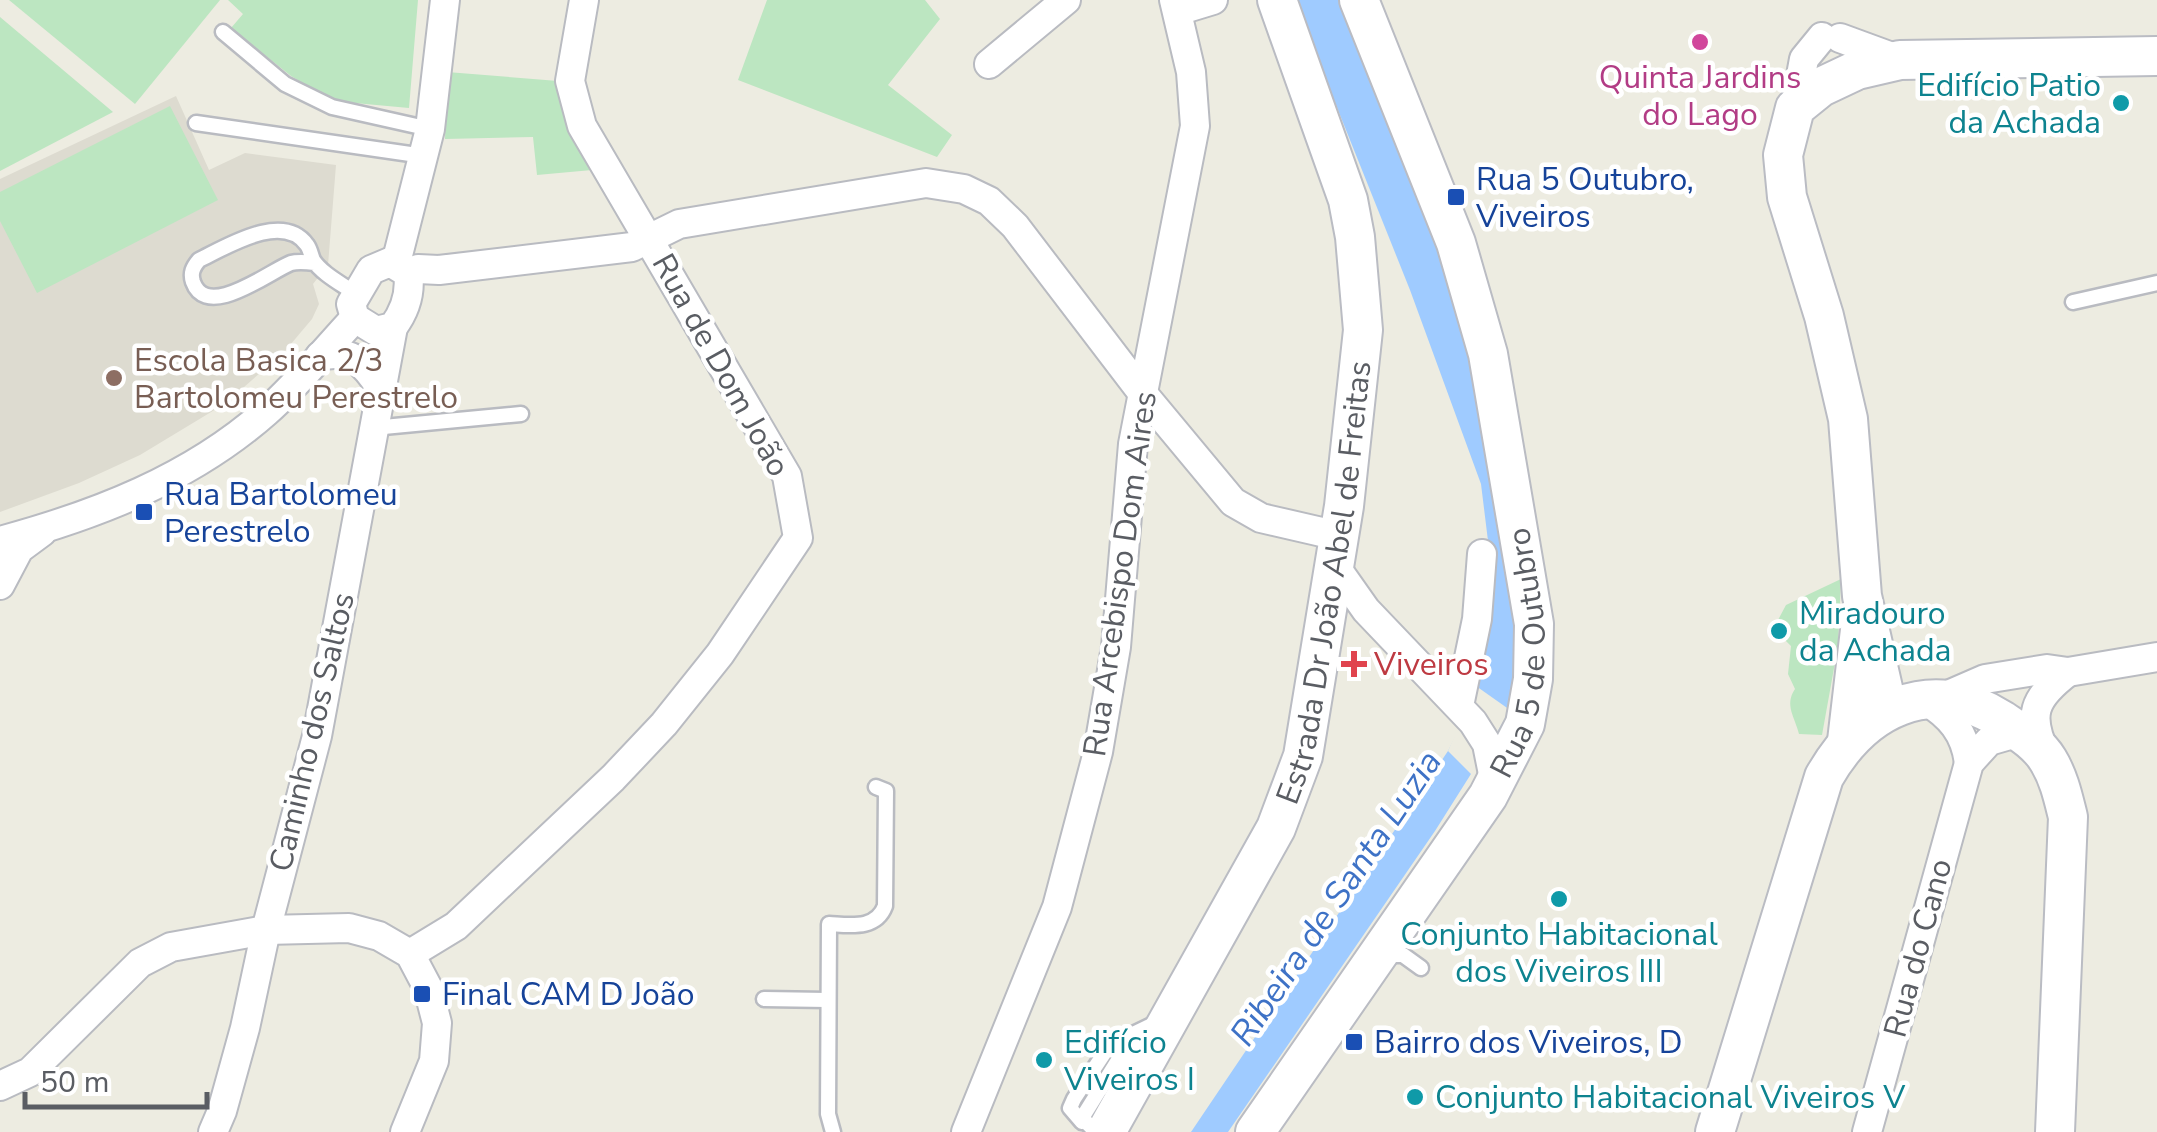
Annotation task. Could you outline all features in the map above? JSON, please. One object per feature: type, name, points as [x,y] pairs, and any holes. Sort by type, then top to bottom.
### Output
[{"type":"main road","name":"Estrada Dr João Abel de Freitas","points":[[1094,1127],[1276,828],[1302,756],[1325,626],[1361,371],[1363,330],[1356,237],[1342,176],[1277,0]]},
{"type":"main road","name":"Rua 5 de Outubro","points":[[1255,1132],[1495,784],[1525,724],[1534,679],[1534,624],[1488,354],[1456,243],[1359,0]]},
{"type":"main road","points":[[1888,710],[1862,596],[1848,420],[1824,316],[1787,197],[1782,155],[1795,108],[1821,87],[1856,70],[1900,60],[2157,56]]},
{"type":"main road","points":[[1847,741],[1862,596]]},
{"type":"main road","points":[[1715,1132],[1824,777],[1847,741],[1888,710],[1932,699],[1984,709],[2033,744],[2062,788],[2068,818],[2056,1132]]},
{"type":"street","points":[[356,306],[376,332],[392,327],[406,301],[402,268],[404,234],[427,142],[445,0]]},
{"type":"street","name":"Rua de Dom João","points":[[410,954],[456,926],[651,738],[720,654],[798,538],[787,476],[582,126],[570,81],[584,0]]},
{"type":"street","points":[[989,64],[1066,0]]},
{"type":"street","points":[[1175,2],[1190,7],[1214,0]]},
{"type":"street","name":"Rua Arcebispo Dom Aires","points":[[966,1132],[1057,907],[1098,752],[1116,647],[1132,444],[1195,126],[1190,72],[1175,2]]},
{"type":"street","points":[[1795,108],[1804,59],[1831,37],[1900,60]]},
{"type":"street","points":[[0,541],[111,506],[193,464],[265,413],[320,356],[356,306],[371,270],[380,264],[439,270],[632,247],[679,224],[926,182],[964,189],[989,201],[1016,226],[1144,395],[1233,502],[1337,551],[1364,607],[1459,706],[1487,744],[1495,784]]},
{"type":"street","name":"Caminho dos Saltos","points":[[213,1132],[245,1028],[266,930],[317,736],[392,327]]},
{"type":"street","points":[[320,356],[340,352],[353,356],[366,366],[380,387]]},
{"type":"street","points":[[0,585],[20,549],[47,528]]},
{"type":"street","points":[[1459,706],[1477,619],[1482,554]]},
{"type":"street","points":[[1325,626],[1338,614],[1364,607]]},
{"type":"street","points":[[1969,763],[1967,746],[1948,715],[1932,699],[1985,679],[2047,670],[2068,672],[2157,657]]},
{"type":"street","points":[[1969,763],[1989,741],[2033,744],[2034,713],[2050,685],[2068,672]]},
{"type":"street","name":"Rua do Cano","points":[[1868,1132],[1969,763]]},
{"type":"street","points":[[0,1086],[30,1072],[140,963],[171,947],[266,930],[349,928],[379,936],[410,954],[428,988],[437,1024],[434,1061],[405,1132]]},
{"type":"lane","points":[[223,32],[285,84],[332,107],[427,142]]},
{"type":"lane","points":[[196,123],[427,142]]},
{"type":"lane","points":[[314,263],[294,262],[242,290],[220,296],[200,291],[192,276],[199,260],[253,234],[293,234],[306,244],[314,263],[356,306]]},
{"type":"lane","points":[[2073,302],[2157,283]]},
{"type":"lane","points":[[373,428],[521,414]]},
{"type":"lane","points":[[833,1132],[828,1114],[829,924],[872,923],[885,906],[886,790],[876,787]]},
{"type":"lane","points":[[1393,955],[1403,956],[1421,968]]},
{"type":"lane","points":[[764,999],[828,1000]]},
{"type":"lane","points":[[1094,1127],[1096,1132]]},
{"type":"shaded area","points":[[176,96],[209,170],[245,153],[336,165],[328,265],[313,284],[319,304],[312,319],[285,351],[226,403],[140,455],[0,512],[0,179]]},
{"type":"green space","points":[[9,0],[220,0],[135,104]]},
{"type":"green space","points":[[228,0],[418,0],[409,108],[333,101],[291,76],[231,28],[243,14]]},
{"type":"green space","points":[[767,0],[925,0],[940,19],[888,85],[952,135],[937,157],[738,80]]},
{"type":"green space","points":[[0,17],[113,112],[0,171]]},
{"type":"green space","points":[[447,72],[558,81],[570,128],[592,170],[537,175],[533,137],[445,139]]},
{"type":"green space","points":[[170,106],[218,200],[37,293],[0,221],[0,192]]},
{"type":"green space","points":[[1841,579],[1838,646],[1822,735],[1799,734],[1790,706],[1795,689],[1788,674],[1791,646],[1782,637],[1778,620],[1786,605]]},
{"type":"water","points":[[1294,0],[1340,0],[1443,264],[1474,363],[1515,621],[1517,660],[1510,710],[1500,728],[1435,831],[1228,1132],[1191,1132],[1448,751],[1460,727],[1489,549],[1481,484],[1410,290]]},
{"type":"pier","points":[[1476,686],[1510,710],[1472,775],[1448,751]]},
{"type":"place","name":"Quinta Jardins do Lago","points":[[1700,42]]},
{"type":"place","name":"Edifício Patio da Achada","points":[[2121,103]]},
{"type":"place","name":"Rua 5 Outubro, Viveiros","points":[[1456,197]]},
{"type":"place","name":"Escola Basica 2/3 Bartolomeu Perestrelo","points":[[114,378]]},
{"type":"place","name":"Rua Bartolomeu Perestrelo","points":[[144,512]]},
{"type":"place","name":"Miradouro da Achada","points":[[1779,631]]},
{"type":"place","name":"Viveiros","points":[[1354,664]]},
{"type":"place","name":"Conjunto Habitacional dos Viveiros III","points":[[1559,899]]},
{"type":"place","name":"Final CAM D João","points":[[422,994]]},
{"type":"place","name":"Bairro dos Viveiros, D","points":[[1354,1042]]},
{"type":"place","name":"Edifício Viveiros I","points":[[1044,1060]]},
{"type":"place","name":"Conjunto Habitacional Viveiros V","points":[[1415,1097]]},
{"type":"water label","name":"Ribeira de Santa Luzia","points":[[1336,898]]}]
